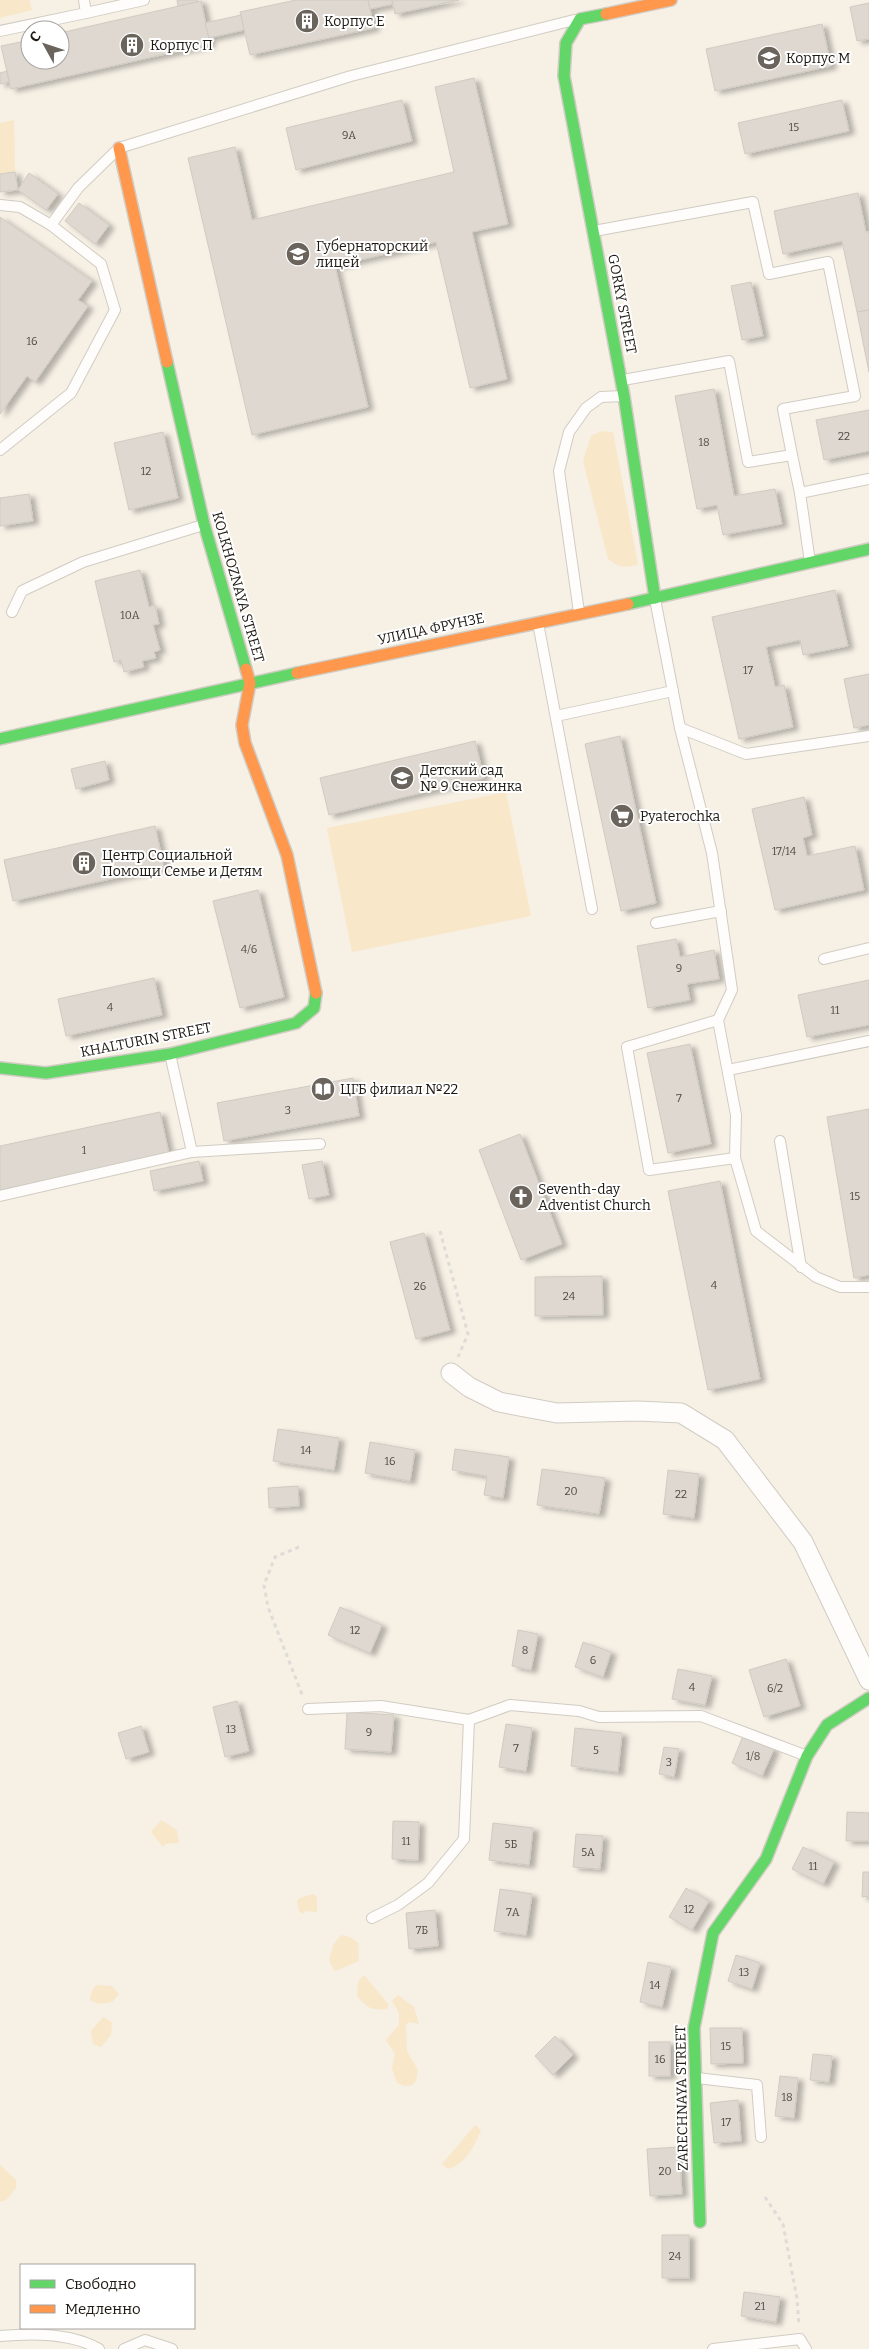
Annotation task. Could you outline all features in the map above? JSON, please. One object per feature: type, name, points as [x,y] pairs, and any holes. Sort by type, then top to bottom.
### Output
[{"type":"street","points":[[580,19],[671,0]]},
{"type":"street","name":"GORKY STREET","points":[[580,19],[566,43],[564,76],[624,396],[655,598]]},
{"type":"street","name":"KOLKHOZNAYA STREET","points":[[119,148],[204,524],[250,684],[242,724],[245,743],[287,855],[317,997],[314,1008],[296,1023]]},
{"type":"street","name":"УЛИЦА ФРУНЗЕ","points":[[0,739],[655,598],[869,549]]},
{"type":"street","name":"KHALTURIN STREET","points":[[0,1068],[46,1073],[170,1054],[296,1023]]},
{"type":"street","points":[[451,1373],[469,1387],[499,1402],[557,1413],[638,1411],[680,1413],[725,1440],[803,1542],[869,1680]]},
{"type":"street","name":"ZARECHNAYA STREET","points":[[700,2222],[694,2028],[713,1934],[766,1859],[807,1756],[827,1725],[869,1698]]},
{"type":"lane","points":[[84,0],[86,13]]},
{"type":"lane","points":[[0,31],[144,0]]},
{"type":"lane","points":[[51,225],[78,188],[119,148],[351,76],[580,19]]},
{"type":"lane","points":[[593,231],[753,202],[769,274],[828,262],[855,396],[783,410],[800,493],[810,562]]},
{"type":"lane","points":[[0,205],[20,207],[51,225],[100,264],[116,310],[71,393],[0,450]]},
{"type":"lane","points":[[621,380],[729,361],[748,462],[792,455]]},
{"type":"lane","points":[[579,613],[559,471],[569,432],[586,408],[600,397],[624,396]]},
{"type":"lane","points":[[800,493],[869,479]]},
{"type":"lane","points":[[12,612],[22,591],[83,562],[204,524]]},
{"type":"lane","points":[[655,598],[680,728],[712,853],[732,990],[718,1020],[736,1115],[735,1158],[756,1231],[816,1277],[840,1288],[869,1287]]},
{"type":"lane","points":[[538,622],[592,909]]},
{"type":"lane","points":[[556,716],[672,691]]},
{"type":"lane","points":[[680,728],[746,754],[869,736]]},
{"type":"lane","points":[[656,923],[721,911]]},
{"type":"lane","points":[[824,959],[869,948]]},
{"type":"lane","points":[[718,1020],[627,1047],[649,1170],[735,1158]]},
{"type":"lane","points":[[728,1070],[869,1041]]},
{"type":"lane","points":[[170,1054],[192,1152]]},
{"type":"lane","points":[[780,1141],[801,1267]]},
{"type":"lane","points":[[0,1196],[192,1152],[320,1144]]},
{"type":"lane","points":[[308,1709],[381,1706],[469,1720],[510,1705],[578,1711],[600,1717],[701,1716],[807,1756]]},
{"type":"lane","points":[[372,1918],[398,1905],[428,1883],[464,1839],[469,1720]]},
{"type":"lane","points":[[695,2078],[757,2085],[761,2138]]},
{"type":"lane","points":[[0,2336],[18,2334],[84,2340],[99,2349]]},
{"type":"lane","points":[[713,2349],[800,2339],[806,2349]]},
{"type":"lane","points":[[124,2349],[145,2340],[172,2349]]},
{"type":"path","points":[[440,1231],[468,1334],[451,1373]]},
{"type":"path","points":[[299,1546],[275,1557],[264,1585],[268,1608],[308,1709]]},
{"type":"path","points":[[765,2197],[784,2224],[797,2299],[800,2339]]},
{"type":"shaded area","points":[[0,0],[29,0],[32,10],[0,18]]},
{"type":"shaded area","points":[[14,120],[15,172],[0,174],[0,123]]},
{"type":"shaded area","points":[[602,431],[613,432],[638,564],[626,567],[615,564],[608,559],[583,461],[591,436]]},
{"type":"shaded area","points":[[506,792],[531,916],[352,952],[327,828]]},
{"type":"shaded area","points":[[161,1820],[177,1830],[179,1843],[165,1844],[163,1847],[151,1832]]},
{"type":"shaded area","points":[[313,1894],[317,1897],[317,1912],[305,1911],[303,1914],[299,1911],[297,1901],[300,1898]]},
{"type":"shaded area","points":[[341,1935],[350,1937],[358,1943],[359,1961],[335,1971],[329,1961],[333,1945]]},
{"type":"shaded area","points":[[364,1975],[389,2005],[386,2009],[370,2007],[357,1996],[358,1982]]},
{"type":"shaded area","points":[[96,1985],[112,1986],[119,1994],[112,2002],[98,2004],[90,2000]]},
{"type":"shaded area","points":[[398,1995],[414,2007],[419,2024],[409,2022],[406,2025],[407,2051],[418,2070],[416,2081],[412,2085],[404,2086],[397,2083],[392,2069],[395,2054],[386,2040],[399,2025],[399,2013],[392,2001]]},
{"type":"shaded area","points":[[103,2017],[112,2022],[111,2035],[101,2047],[93,2044],[91,2031]]},
{"type":"shaded area","points":[[475,2125],[481,2130],[472,2148],[464,2159],[448,2169],[442,2164]]},
{"type":"shaded area","points":[[0,2165],[16,2180],[16,2188],[6,2200],[0,2202]]},
{"type":"building","points":[[177,0],[197,0],[198,2],[178,6]]},
{"type":"building","name":"Корпус Е","points":[[296,0],[368,0],[374,28],[250,55],[240,12]]},
{"type":"building","points":[[368,0],[392,0],[393,4],[370,9]]},
{"type":"building","points":[[392,0],[459,0],[395,14]]},
{"type":"building","name":"Корпус П","points":[[201,1],[210,44],[11,89],[1,46],[20,42],[20,70],[70,70],[70,31]]},
{"type":"building","points":[[869,3],[869,39],[857,41],[850,7]]},
{"type":"building","points":[[241,15],[244,30],[209,38],[205,23]]},
{"type":"building","name":"Корпус M","points":[[822,24],[831,66],[715,91],[706,49]]},
{"type":"building","points":[[7,71],[9,82],[0,84],[0,73]]},
{"type":"building","name":"Губернаторский лицей","points":[[474,78],[508,224],[472,232],[507,379],[470,388],[436,242],[335,266],[368,407],[252,435],[188,158],[235,147],[252,220],[454,172],[435,87]]},
{"type":"building","points":[[402,100],[412,141],[296,170],[286,128]]},
{"type":"building","points":[[842,100],[849,131],[745,154],[738,123]]},
{"type":"building","points":[[15,172],[18,190],[0,192],[0,174]]},
{"type":"building","points":[[29,173],[58,194],[46,210],[18,190]]},
{"type":"building","points":[[858,193],[866,232],[869,232],[869,310],[857,312],[842,241],[783,254],[774,211]]},
{"type":"building","points":[[79,203],[109,225],[95,244],[65,221]]},
{"type":"building","points":[[0,217],[92,281],[78,300],[88,306],[35,382],[27,376],[0,414]]},
{"type":"building","points":[[751,282],[763,336],[742,340],[731,286]]},
{"type":"building","points":[[869,310],[869,372],[857,312]]},
{"type":"building","points":[[714,389],[734,496],[775,489],[782,524],[723,535],[717,505],[697,509],[675,396]]},
{"type":"building","points":[[869,410],[869,451],[824,460],[816,420]]},
{"type":"building","points":[[163,432],[178,498],[129,510],[114,443]]},
{"type":"building","points":[[29,494],[33,521],[0,526],[0,498]]},
{"type":"building","points":[[140,570],[149,607],[155,605],[159,624],[153,625],[160,650],[154,652],[156,658],[142,661],[144,667],[124,672],[121,660],[114,662],[95,581]]},
{"type":"building","points":[[835,590],[848,646],[803,655],[800,640],[766,647],[775,687],[784,685],[793,727],[739,739],[712,617]]},
{"type":"building","points":[[869,674],[869,725],[854,728],[844,679]]},
{"type":"building","points":[[620,736],[656,903],[621,911],[585,744]]},
{"type":"building","name":"Детский сад № 9 Снежинка","points":[[475,741],[484,778],[329,815],[320,778]]},
{"type":"building","points":[[105,761],[109,780],[76,789],[71,769]]},
{"type":"building","points":[[804,797],[812,835],[803,838],[807,856],[855,846],[864,890],[775,910],[752,809]]},
{"type":"building","name":"Центр Социальной Помощи Семье и Детям","points":[[155,826],[164,867],[13,901],[4,860]]},
{"type":"building","points":[[258,890],[284,997],[240,1008],[213,901]]},
{"type":"building","points":[[676,939],[680,957],[714,950],[719,979],[687,984],[690,1000],[648,1008],[637,946]]},
{"type":"building","points":[[154,978],[162,1015],[66,1036],[58,999]]},
{"type":"building","points":[[869,980],[869,1025],[807,1037],[798,995]]},
{"type":"building","points":[[690,1044],[711,1144],[668,1153],[647,1053]]},
{"type":"building","points":[[353,1078],[359,1116],[224,1141],[217,1103]]},
{"type":"building","points":[[869,1109],[869,1275],[854,1278],[827,1117]]},
{"type":"building","points":[[160,1112],[169,1154],[0,1190],[0,1146]]},
{"type":"building","name":"Seventh-day Adventist Church","points":[[520,1134],[562,1244],[521,1260],[479,1150]]},
{"type":"building","points":[[199,1161],[203,1181],[154,1191],[150,1171]]},
{"type":"building","points":[[322,1161],[329,1195],[309,1199],[302,1165]]},
{"type":"building","points":[[720,1181],[760,1379],[708,1390],[668,1191]]},
{"type":"building","points":[[424,1233],[450,1330],[416,1339],[390,1242]]},
{"type":"building","points":[[602,1276],[603,1315],[535,1316],[535,1277]]},
{"type":"building","points":[[278,1429],[339,1438],[334,1470],[273,1461]]},
{"type":"building","points":[[370,1442],[415,1450],[410,1481],[365,1473]]},
{"type":"building","points":[[455,1449],[509,1457],[503,1498],[484,1495],[487,1476],[452,1470]]},
{"type":"building","points":[[542,1469],[605,1478],[599,1514],[537,1505]]},
{"type":"building","points":[[668,1470],[699,1474],[694,1518],[663,1514]]},
{"type":"building","points":[[298,1486],[299,1506],[269,1508],[268,1488]]},
{"type":"building","points":[[340,1607],[382,1625],[370,1653],[328,1635]]},
{"type":"building","points":[[518,1630],[538,1634],[531,1670],[512,1666]]},
{"type":"building","points":[[583,1642],[611,1652],[603,1677],[575,1667]]},
{"type":"building","points":[[786,1659],[800,1706],[764,1717],[749,1670]]},
{"type":"building","points":[[678,1669],[712,1676],[705,1705],[672,1699]]},
{"type":"building","points":[[237,1701],[249,1751],[225,1757],[213,1707]]},
{"type":"building","points":[[347,1712],[394,1715],[391,1752],[345,1749]]},
{"type":"building","points":[[506,1724],[532,1728],[526,1771],[499,1767]]},
{"type":"building","points":[[141,1726],[149,1752],[126,1759],[118,1733]]},
{"type":"building","points":[[575,1728],[622,1733],[618,1772],[571,1766]]},
{"type":"building","points":[[743,1736],[774,1749],[762,1776],[732,1763]]},
{"type":"building","points":[[664,1747],[679,1749],[674,1777],[659,1774]]},
{"type":"building","points":[[847,1812],[869,1813],[869,1841],[846,1841]]},
{"type":"building","points":[[393,1821],[419,1822],[418,1860],[392,1859]]},
{"type":"building","points":[[493,1823],[533,1828],[529,1865],[489,1860]]},
{"type":"building","points":[[576,1834],[603,1836],[600,1869],[573,1867]]},
{"type":"building","points":[[803,1847],[834,1862],[823,1884],[792,1869]]},
{"type":"building","points":[[863,1872],[869,1872],[869,1896],[862,1897]]},
{"type":"building","points":[[686,1888],[709,1901],[692,1930],[669,1917]]},
{"type":"building","points":[[500,1889],[532,1894],[526,1935],[494,1931]]},
{"type":"building","points":[[435,1910],[438,1946],[409,1949],[406,1913]]},
{"type":"building","points":[[736,1955],[760,1963],[752,1989],[728,1981]]},
{"type":"building","points":[[648,1962],[671,1967],[662,2007],[640,2002]]},
{"type":"building","points":[[710,2028],[742,2028],[743,2063],[711,2064]]},
{"type":"building","points":[[555,2036],[573,2055],[553,2075],[535,2056]]},
{"type":"building","points":[[649,2042],[670,2042],[670,2076],[649,2076]]},
{"type":"building","points":[[813,2054],[832,2056],[829,2082],[810,2080]]},
{"type":"building","points":[[780,2076],[798,2078],[794,2118],[775,2116]]},
{"type":"building","points":[[738,2100],[741,2141],[714,2143],[710,2103]]},
{"type":"building","points":[[679,2147],[682,2194],[650,2196],[647,2149]]},
{"type":"building","points":[[662,2235],[689,2235],[689,2278],[662,2278]]},
{"type":"building","points":[[744,2292],[780,2297],[776,2322],[741,2316]]},
{"type":"traffic: fast","points":[[606,14],[580,19],[566,43],[564,76],[624,396],[655,598]]},
{"type":"traffic: fast","points":[[167,362],[204,524],[246,669]]},
{"type":"traffic: fast","points":[[628,604],[869,549]]},
{"type":"traffic: fast","points":[[0,739],[297,673]]},
{"type":"traffic: fast","points":[[0,1068],[46,1073],[170,1054],[296,1023],[314,1008],[316,993]]},
{"type":"traffic: fast","points":[[700,2222],[694,2028],[713,1933],[766,1859],[807,1756],[827,1725],[869,1698]]},
{"type":"traffic: slow","points":[[606,14],[671,0]]},
{"type":"traffic: slow","points":[[119,148],[167,362]]},
{"type":"traffic: slow","points":[[297,673],[628,604]]},
{"type":"traffic: slow","points":[[246,669],[250,683],[242,725],[245,743],[287,855],[316,993]]},
{"type":"place","name":"Корпус Е","points":[[307,21]]},
{"type":"place","name":"Корпус П","points":[[132,45]]},
{"type":"place","name":"Корпус M","points":[[769,58]]},
{"type":"place","name":"Губернаторский лицей","points":[[298,254]]},
{"type":"place","name":"Детский сад № 9 Снежинка","points":[[402,778]]},
{"type":"place","name":"Pyaterochka","points":[[622,816]]},
{"type":"place","name":"Центр Социальной Помощи Семье и Детям","points":[[84,863]]},
{"type":"place","name":"ЦГБ филиал №22","points":[[323,1089]]},
{"type":"place","name":"Seventh-day Adventist Church","points":[[521,1197]]}]
